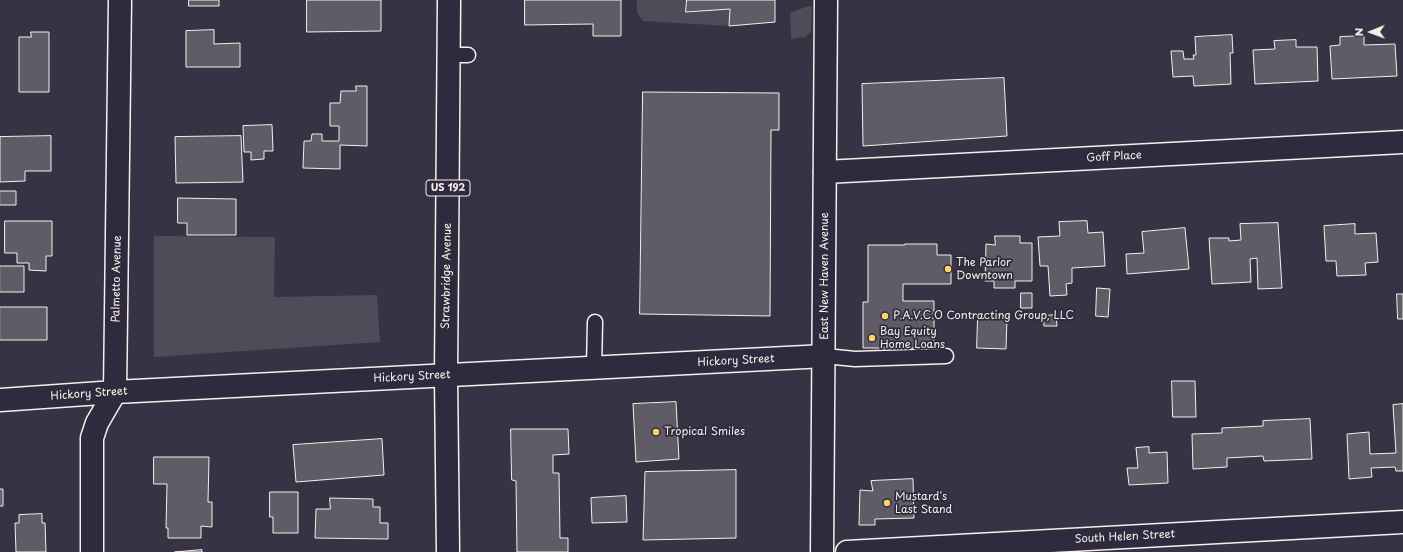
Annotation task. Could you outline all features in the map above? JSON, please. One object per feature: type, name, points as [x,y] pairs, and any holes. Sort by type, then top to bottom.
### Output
[{"type":"street","name":"Palmetto Avenue","points":[[92,552],[92,438],[97,423],[115,392],[120,0]]},
{"type":"street","name":"Strawbridge Avenue","points":[[448,552],[446,376],[459,55],[449,0]]},
{"type":"street","name":"East New Haven Avenue","points":[[822,552],[825,356],[826,0]]},
{"type":"street","name":"Goff Place","points":[[826,172],[1403,142]]},
{"type":"street","name":"Hickory Street","points":[[0,400],[115,392],[825,356]]},
{"type":"street","name":"South Helen Street","points":[[846,552],[1018,547],[1403,522]]},
{"type":"lane","points":[[594,368],[595,322]]},
{"type":"lane","points":[[825,356],[855,359],[946,356]]},
{"type":"shaded area","points":[[637,0],[687,0],[687,12],[730,9],[729,26],[643,21],[637,12]]},
{"type":"shaded area","points":[[808,6],[812,7],[811,32],[805,37],[791,39],[790,13]]},
{"type":"shaded area","points":[[154,236],[275,237],[274,297],[377,295],[380,342],[154,357]]},
{"type":"building","points":[[189,0],[219,0],[219,6],[189,6]]},
{"type":"building","points":[[307,0],[381,0],[381,31],[307,32]]},
{"type":"building","points":[[525,0],[621,0],[621,36],[593,36],[593,24],[525,25]]},
{"type":"building","points":[[687,0],[775,0],[775,22],[729,26],[730,9],[686,12]]},
{"type":"building","points":[[214,30],[214,44],[240,43],[240,67],[186,67],[186,31]]},
{"type":"building","points":[[31,32],[49,32],[49,92],[19,92],[19,37],[31,37]]},
{"type":"building","points":[[1232,35],[1233,53],[1230,53],[1231,84],[1194,86],[1193,76],[1173,77],[1171,51],[1183,51],[1184,59],[1194,59],[1193,55],[1196,55],[1195,37]]},
{"type":"building","points":[[1364,36],[1364,45],[1395,44],[1397,76],[1332,79],[1330,46],[1340,45],[1340,37]]},
{"type":"building","points":[[1296,40],[1296,47],[1317,47],[1318,81],[1255,84],[1253,50],[1275,49],[1274,41]]},
{"type":"building","points":[[1004,78],[1007,136],[863,146],[862,84]]},
{"type":"building","points":[[356,86],[367,86],[367,146],[340,145],[340,169],[303,168],[304,141],[311,141],[312,134],[322,134],[322,141],[339,141],[339,126],[330,126],[330,103],[340,103],[341,91],[356,91]]},
{"type":"building","points":[[643,92],[779,93],[779,130],[771,130],[770,316],[640,314]]},
{"type":"building","points":[[272,125],[273,151],[264,151],[264,159],[251,160],[251,152],[244,152],[243,126]]},
{"type":"building","points":[[51,136],[51,171],[25,171],[25,181],[0,182],[0,137]]},
{"type":"building","points":[[241,136],[243,182],[176,183],[175,137]]},
{"type":"building","points":[[0,191],[16,191],[16,205],[0,205]]},
{"type":"building","points":[[178,198],[236,199],[236,235],[187,235],[187,223],[178,223]]},
{"type":"building","points":[[5,221],[52,221],[52,256],[46,256],[46,271],[29,270],[29,263],[17,263],[17,253],[5,253]]},
{"type":"building","points":[[1087,221],[1088,233],[1103,232],[1105,266],[1072,268],[1072,283],[1066,284],[1067,295],[1050,296],[1048,266],[1040,266],[1038,237],[1060,236],[1059,222]]},
{"type":"building","points":[[1278,223],[1282,288],[1258,289],[1257,258],[1250,259],[1251,282],[1212,284],[1209,238],[1229,238],[1229,241],[1241,240],[1240,224]]},
{"type":"building","points":[[1355,224],[1355,234],[1376,233],[1378,262],[1365,263],[1366,275],[1337,276],[1336,261],[1326,261],[1324,226]]},
{"type":"building","points":[[1185,228],[1189,269],[1127,274],[1126,254],[1144,253],[1142,232]]},
{"type":"building","points":[[995,236],[1020,236],[1020,243],[1032,243],[1032,281],[1015,281],[1015,288],[994,288],[994,281],[985,281],[986,244],[995,245]]},
{"type":"building","points":[[937,244],[937,255],[951,255],[951,284],[903,284],[903,301],[934,301],[934,348],[863,348],[863,302],[868,302],[868,245]]},
{"type":"building","points":[[0,266],[24,266],[24,292],[0,292]]},
{"type":"building","points":[[1097,288],[1110,289],[1108,317],[1096,316]]},
{"type":"building","points":[[1021,293],[1032,293],[1032,308],[1021,308]]},
{"type":"building","points":[[1397,294],[1403,294],[1403,319],[1398,319]]},
{"type":"building","points":[[0,307],[47,307],[47,340],[0,340]]},
{"type":"building","points":[[1056,315],[1057,326],[1044,326],[1043,316]]},
{"type":"building","points":[[978,317],[1007,318],[1006,349],[977,348]]},
{"type":"building","points":[[1172,381],[1195,381],[1196,417],[1173,417]]},
{"type":"building","name":"Tropical Smiles","points":[[676,402],[679,459],[636,462],[633,404]]},
{"type":"building","points":[[1403,404],[1403,471],[1396,471],[1395,467],[1371,468],[1372,477],[1349,479],[1347,434],[1369,432],[1370,454],[1396,453],[1393,405]]},
{"type":"building","points":[[1310,419],[1312,459],[1264,461],[1263,456],[1227,458],[1227,467],[1193,469],[1192,434],[1222,433],[1222,428],[1263,426],[1263,421]]},
{"type":"building","points":[[511,429],[568,429],[569,454],[553,455],[553,473],[559,473],[560,538],[568,538],[568,552],[517,552],[516,481],[512,480]]},
{"type":"building","points":[[382,439],[384,475],[296,482],[293,445]]},
{"type":"building","points":[[1149,447],[1149,453],[1167,452],[1168,483],[1129,485],[1127,468],[1138,468],[1136,448]]},
{"type":"building","points":[[154,457],[209,457],[208,502],[212,502],[212,527],[201,526],[201,538],[168,538],[168,528],[166,528],[167,484],[154,484]]},
{"type":"building","points":[[736,470],[736,538],[643,540],[645,472]]},
{"type":"building","points":[[913,479],[914,518],[875,519],[875,525],[859,525],[860,490],[873,491],[871,481]]},
{"type":"building","points":[[0,489],[3,489],[3,506],[0,506]]},
{"type":"building","points":[[270,492],[298,492],[298,533],[273,533],[273,517],[270,517]]},
{"type":"building","points":[[626,496],[627,522],[592,523],[591,498]]},
{"type":"building","points":[[330,498],[373,499],[373,507],[380,507],[380,523],[388,523],[388,539],[315,538],[316,509],[330,509]]},
{"type":"building","points":[[42,514],[42,523],[45,523],[46,552],[16,552],[15,523],[19,523],[19,515]]},
{"type":"building","points":[[202,550],[202,552],[175,552]]},
{"type":"place","name":"The Parlor Downtown","points":[[948,269]]},
{"type":"place","name":"P.A.V.C.O Contracting Group, LLC","points":[[885,316]]},
{"type":"place","name":"Bay Equity Home Loans","points":[[872,338]]},
{"type":"place","name":"Tropical Smiles","points":[[656,432]]},
{"type":"place","name":"Mustard's Last Stand","points":[[887,503]]}]
